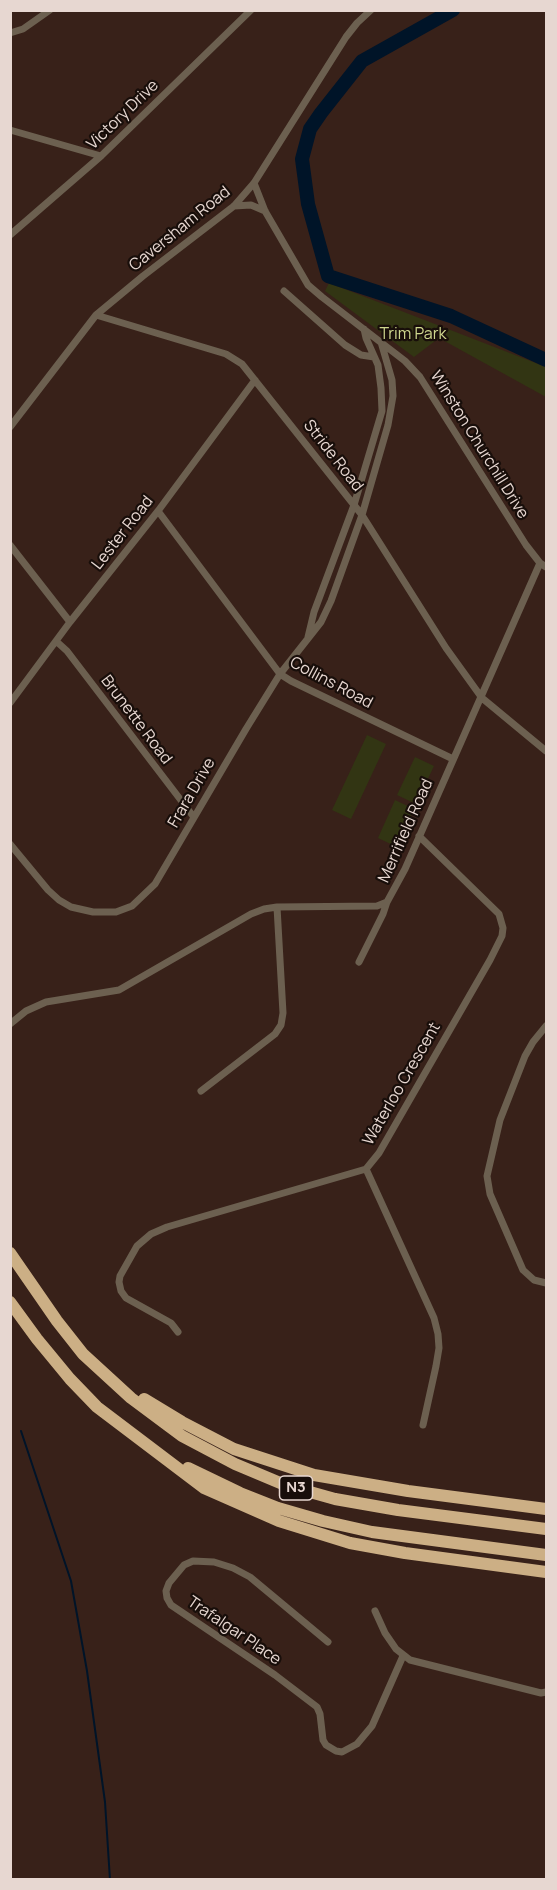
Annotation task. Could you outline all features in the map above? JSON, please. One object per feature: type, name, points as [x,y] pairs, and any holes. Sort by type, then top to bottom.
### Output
[{"type":"highway","name":"N3","points":[[10,1253],[83,1354],[131,1398],[182,1436],[235,1464],[285,1485],[335,1499],[398,1510],[546,1529]]},
{"type":"highway","name":"N3","points":[[10,1302],[37,1340],[90,1400],[157,1452],[240,1493],[278,1508],[372,1532],[546,1555]]},
{"type":"highway","points":[[83,1354],[140,1396],[182,1422],[234,1449],[291,1468],[338,1480],[546,1509]]},
{"type":"highway","points":[[157,1452],[204,1488],[257,1513],[326,1537],[383,1550],[546,1572]]},
{"type":"highway","points":[[463,1498],[546,1503]]},
{"type":"street","points":[[10,33],[23,29],[50,10]]},
{"type":"street","name":"Victory Drive","points":[[10,235],[101,156],[251,10]]},
{"type":"street","name":"Caversham Road","points":[[10,427],[96,315],[234,206],[254,183],[346,37],[372,10]]},
{"type":"street","points":[[10,130],[101,156]]},
{"type":"street","name":"Winston Churchill Drive","points":[[254,183],[265,211],[308,285],[405,361],[420,377],[526,545],[543,565]]},
{"type":"street","points":[[234,206],[251,205],[265,211]]},
{"type":"street","points":[[284,291],[345,345],[361,355],[374,357]]},
{"type":"street","name":"Stride Road","points":[[96,315],[226,354],[242,364],[362,515],[446,648],[482,698],[546,751]]},
{"type":"street","name":"Frara Drive","points":[[307,639],[314,612],[354,505],[382,411],[378,365],[364,329]]},
{"type":"street","name":"Frara Drive","points":[[10,844],[48,890],[71,907],[93,912],[116,912],[132,906],[155,884],[193,816],[280,674],[321,622],[332,601],[362,515],[388,425],[393,396],[390,372],[381,342]]},
{"type":"street","points":[[390,372],[394,365],[405,361]]},
{"type":"street","name":"Lester Road","points":[[10,703],[70,622],[158,511],[255,380]]},
{"type":"street","name":"Collins Road","points":[[158,511],[280,674],[453,759]]},
{"type":"street","points":[[10,545],[70,622]]},
{"type":"street","name":"Merrifield Road","points":[[10,1024],[26,1011],[46,1002],[119,990],[251,914],[264,909],[377,906],[387,902],[405,869],[543,565]]},
{"type":"street","name":"Brunette Road","points":[[57,641],[193,816]]},
{"type":"street","name":"Waterloo Crescent","points":[[178,1332],[171,1323],[126,1298],[121,1291],[119,1282],[124,1267],[137,1246],[151,1234],[244,1203],[366,1169],[379,1153],[502,936],[503,928],[499,914],[419,836]]},
{"type":"street","points":[[359,962],[387,902]]},
{"type":"street","points":[[201,1091],[275,1034],[281,1025],[283,1013],[277,907]]},
{"type":"street","points":[[546,1026],[525,1056],[500,1120],[487,1176],[490,1194],[523,1270],[534,1280],[546,1283]]},
{"type":"street","points":[[366,1169],[434,1318],[438,1334],[439,1348],[423,1425]]},
{"type":"street","name":"Trafalgar Place","points":[[328,1642],[250,1577],[214,1562],[193,1561],[184,1565],[169,1583],[166,1591],[166,1598],[171,1605],[275,1675],[317,1707],[323,1740],[326,1745],[336,1751],[342,1752],[357,1744],[372,1726],[403,1656]]},
{"type":"street","points":[[375,1611],[385,1633],[403,1656],[431,1666],[542,1693],[546,1692]]},
{"type":"green space","name":"Trim Park","points":[[329,283],[546,367],[546,397],[439,338],[414,357],[325,291]]},
{"type":"green space","points":[[367,735],[386,744],[351,819],[332,810]]},
{"type":"green space","points":[[415,757],[434,766],[416,804],[397,795]]},
{"type":"green space","points":[[395,800],[414,809],[397,847],[378,838]]},
{"type":"waterway","points":[[453,10],[362,61],[321,113],[310,129],[302,159],[308,204],[328,276],[451,316],[546,360]]},
{"type":"waterway","points":[[21,1431],[71,1581],[87,1671],[105,1802],[110,1880]]}]
